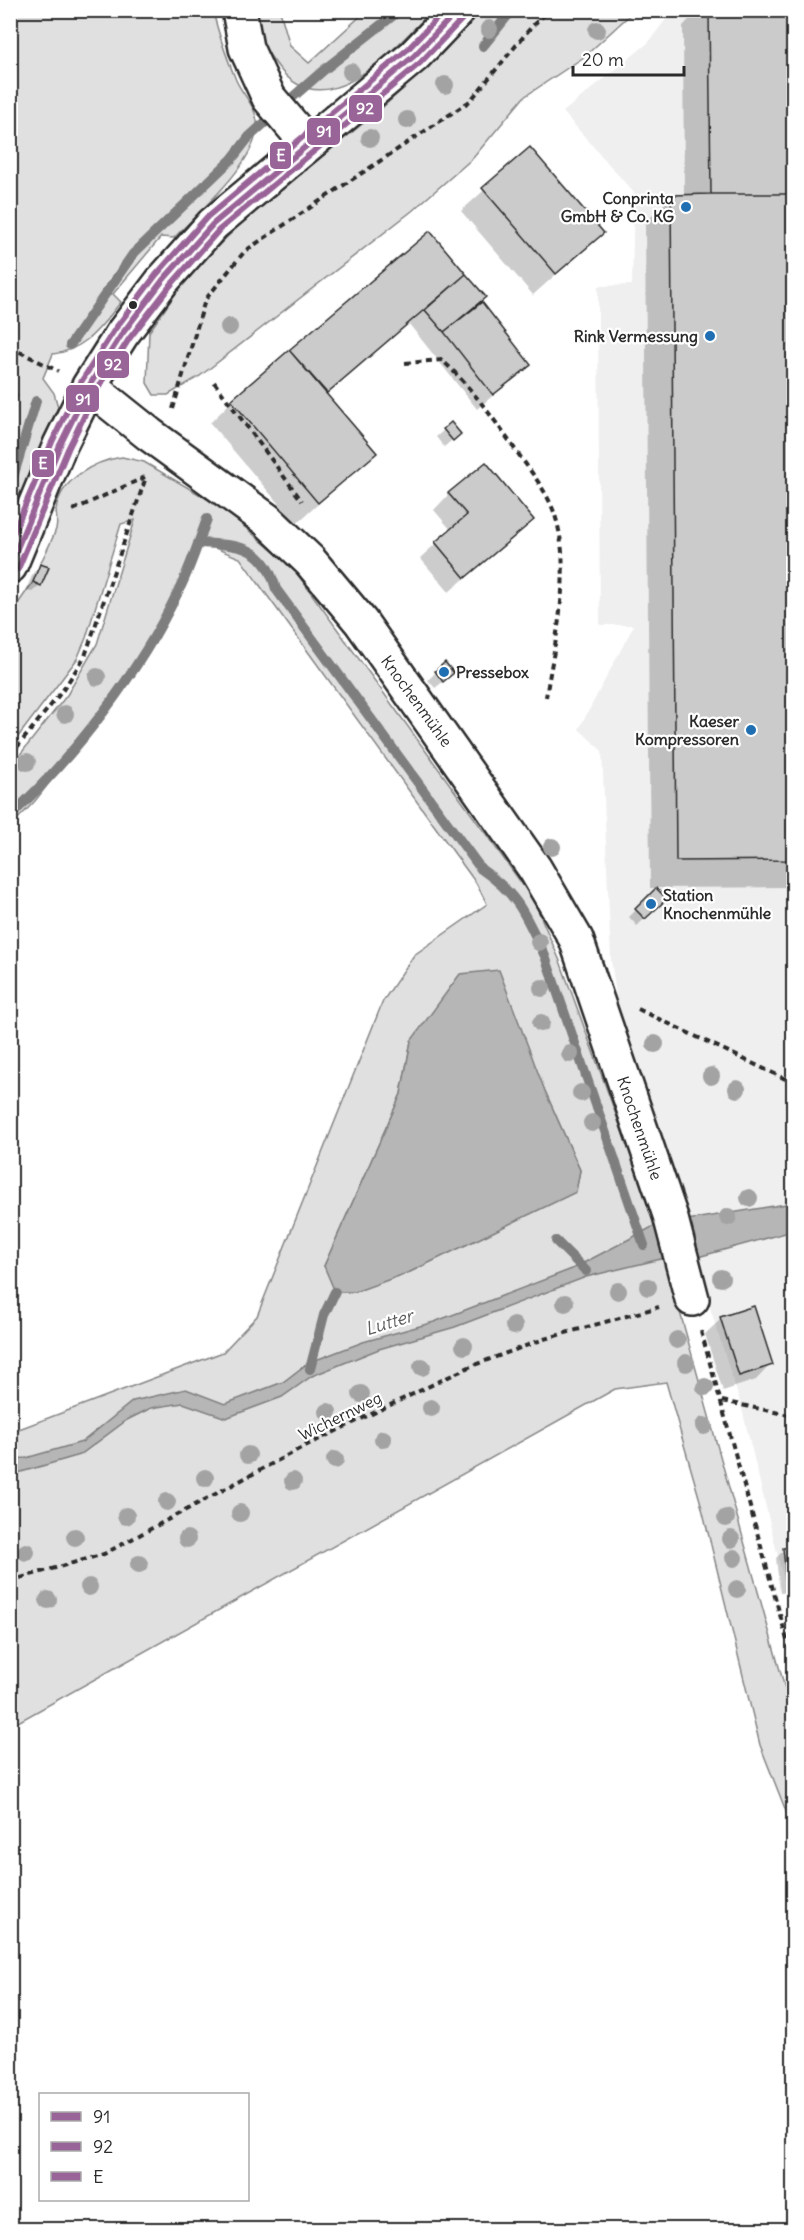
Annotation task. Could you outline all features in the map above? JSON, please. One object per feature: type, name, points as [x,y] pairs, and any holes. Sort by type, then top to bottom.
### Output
[{"type":"street","points":[[239,10],[246,48],[269,98],[308,144]]},
{"type":"street","points":[[10,566],[60,445],[89,386],[122,334],[163,280],[213,224],[414,56],[458,10]]},
{"type":"street","name":"Knochenmühle","points":[[89,386],[160,442],[267,520],[310,561],[361,622],[535,869],[576,939],[670,1215],[689,1288]]},
{"type":"path","points":[[10,756],[63,690],[85,656],[146,477],[171,416],[205,300],[245,251],[470,100],[533,25],[550,10]]},
{"type":"path","points":[[10,347],[89,386]]},
{"type":"path","points":[[405,363],[442,360],[461,378],[505,435],[541,488],[555,514],[562,578],[546,697]]},
{"type":"path","points":[[214,382],[303,503]]},
{"type":"path","points":[[29,522],[54,519],[146,477]]},
{"type":"path","points":[[634,1007],[794,1083]]},
{"type":"path","points":[[689,1288],[794,1665]]},
{"type":"path","name":"Wichernweg","points":[[10,1581],[104,1554],[301,1448],[469,1367],[544,1339],[611,1318],[689,1288]]},
{"type":"path","points":[[722,1401],[794,1416]]},
{"type":"shaded area","points":[[11,11],[213,11],[233,72],[254,110],[257,121],[256,136],[239,168],[174,238],[161,237],[113,294],[121,302],[107,320],[92,336],[75,348],[53,354],[43,378],[54,393],[58,407],[11,523],[11,409],[18,395],[10,392]]},
{"type":"shaded area","points":[[252,11],[280,11],[290,46],[309,63],[366,11],[432,11],[400,43],[361,75],[340,86],[319,90],[298,85],[279,68],[262,41],[255,26]]},
{"type":"shaded area","points":[[480,11],[634,11],[584,57],[524,97],[473,158],[412,211],[200,376],[168,395],[154,395],[147,383],[149,332],[190,273],[249,216],[382,108],[444,51]]},
{"type":"shaded area","points":[[672,11],[793,11],[793,1618],[741,1405],[621,1029],[611,960],[602,751],[579,729],[634,625],[600,625],[598,286],[632,285],[634,193],[563,112],[648,43]]},
{"type":"shaded area","points":[[122,457],[144,462],[221,507],[293,568],[533,899],[560,961],[654,1219],[793,1717],[793,1829],[760,1745],[701,1504],[666,1382],[615,1389],[11,1726],[11,1432],[223,1352],[257,1316],[383,1001],[414,955],[487,904],[476,883],[240,558],[200,542],[179,599],[122,690],[35,801],[11,826],[11,766],[67,695],[97,644],[135,520],[121,524],[86,638],[77,659],[11,746],[10,615],[33,582],[41,585],[49,568],[40,564],[56,529],[56,510],[64,489],[80,473]],"holes":[[[411,1041],[545,1091],[580,1170],[576,1191],[410,1272],[324,1266],[401,1094]]]},
{"type":"shaded area","points":[[499,970],[545,1091],[580,1170],[576,1192],[410,1272],[355,1292],[335,1292],[324,1266],[401,1094],[411,1041],[460,974]]},
{"type":"shaded area","points":[[793,1203],[793,1231],[698,1257],[665,1258],[586,1277],[455,1327],[379,1349],[312,1376],[282,1397],[226,1418],[183,1403],[151,1408],[127,1420],[80,1455],[11,1475],[11,1459],[26,1458],[82,1442],[133,1401],[186,1389],[225,1404],[283,1382],[308,1363],[363,1342],[434,1322],[572,1269],[656,1225]]},
{"type":"building","points":[[709,10],[794,10],[794,194],[711,194]]},
{"type":"building","points":[[530,147],[604,233],[556,274],[482,188]]},
{"type":"building","points":[[794,194],[794,860],[676,861],[671,195]]},
{"type":"building","points":[[430,231],[466,274],[327,393],[289,350]]},
{"type":"building","points":[[466,274],[486,297],[444,332],[425,310]]},
{"type":"building","points":[[482,302],[531,365],[493,395],[444,332]]},
{"type":"building","points":[[289,350],[377,453],[318,503],[231,400]]},
{"type":"building","points":[[451,422],[461,434],[453,441],[443,429]]},
{"type":"building","points":[[486,462],[534,520],[465,578],[435,542],[467,515],[448,493]]},
{"type":"building","points":[[40,564],[49,567],[41,586],[33,582]]},
{"type":"building","name":"Pressebox","points":[[445,662],[454,673],[443,682],[435,671]]},
{"type":"building","name":"Station Knochenmühle","points":[[656,888],[667,899],[645,919],[635,909]]},
{"type":"building","points":[[754,1306],[773,1365],[739,1376],[720,1317]]},
{"type":"building","points":[[794,1547],[794,1586],[787,1586],[783,1548]]},
{"type":"waterway","points":[[286,103],[400,10]]},
{"type":"waterway","points":[[483,46],[512,10]]},
{"type":"waterway","points":[[70,345],[133,254],[232,159],[249,137],[271,117]]},
{"type":"waterway","points":[[10,487],[36,401]]},
{"type":"waterway","points":[[10,816],[82,740],[145,652],[178,592],[207,519]]},
{"type":"waterway","points":[[198,543],[237,547],[257,555],[271,574],[276,589],[481,869],[505,888],[520,907],[545,956],[644,1245]]},
{"type":"waterway","points":[[556,1241],[586,1271]]},
{"type":"waterway","points":[[310,1369],[324,1315],[335,1292]]},
{"type":"transit line","name":"E","points":[[10,541],[52,442],[81,382],[115,329],[156,275],[207,217],[408,49],[445,10]]},
{"type":"transit line","name":"91","points":[[10,565],[60,445],[89,386],[122,334],[163,280],[213,224],[414,56],[458,10]]},
{"type":"transit line","name":"92","points":[[18,569],[68,449],[97,390],[129,339],[170,286],[219,230],[420,63],[465,16]]},
{"type":"place","name":"Conprinta GmbH & Co. KG","points":[[686,207]]},
{"type":"place","name":"Rink Vermessung","points":[[710,336]]},
{"type":"place","name":"Pressebox","points":[[444,672]]},
{"type":"place","name":"Kaeser Kompressoren","points":[[751,730]]},
{"type":"place","name":"Station Knochenmühle","points":[[651,904]]},
{"type":"water label","name":"Lutter","points":[[389,1322]]}]
